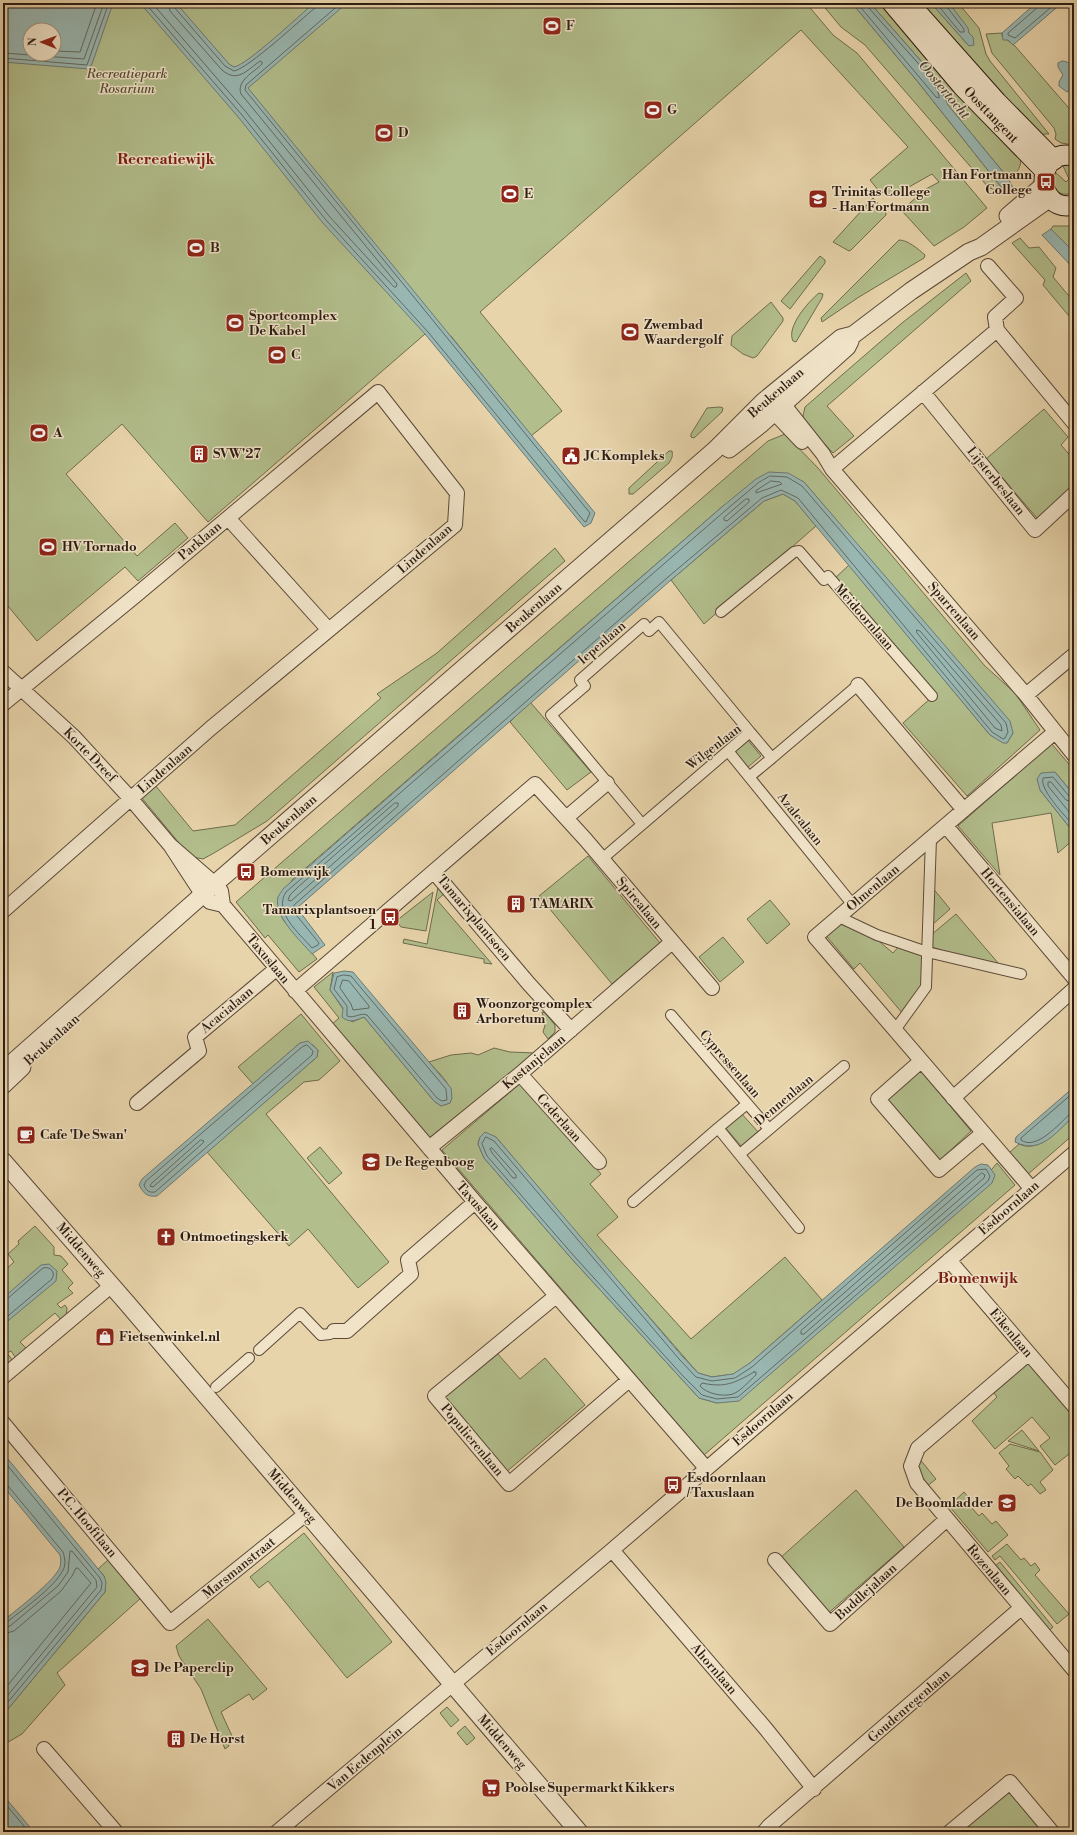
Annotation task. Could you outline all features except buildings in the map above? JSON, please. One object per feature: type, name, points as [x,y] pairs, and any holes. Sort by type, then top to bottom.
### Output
[{"type":"main road","name":"Oosttangent","points":[[892,3],[962,86],[1037,193]]},
{"type":"main road","name":"Oosttangent","points":[[909,3],[997,102],[1037,193]]},
{"type":"main road","points":[[1074,156],[1061,156],[1037,193],[1057,203],[1074,205]]},
{"type":"street","name":"Beukenlaan","points":[[3,1085],[214,894],[709,456],[774,403],[841,338],[853,335],[911,291],[968,252],[976,241],[1037,193]]},
{"type":"street","points":[[988,266],[1016,298],[995,316],[997,330],[1074,423]]},
{"type":"street","points":[[832,470],[997,330]]},
{"type":"street","name":"Parklaan","points":[[3,704],[378,392]]},
{"type":"street","name":"Lindenlaan","points":[[3,911],[211,728],[328,629],[455,525],[457,493],[378,392]]},
{"type":"street","name":"Lijsterbeslaan","points":[[923,392],[1035,530],[1074,494]]},
{"type":"street","name":"Sparrenlaan","points":[[774,403],[815,456],[832,470],[1026,695],[1054,732],[1074,755]]},
{"type":"street","points":[[228,518],[328,629]]},
{"type":"street","name":"Meidoornlaan","points":[[721,612],[794,552],[800,552],[824,580],[828,576],[932,696]]},
{"type":"street","name":"Iepenlaan","points":[[607,782],[551,715],[584,686],[580,680],[644,624],[650,631],[659,622],[662,625],[750,732]]},
{"type":"street","points":[[1026,695],[1074,655]]},
{"type":"street","name":"Korte Dreef","points":[[3,672],[74,737],[131,799],[214,894]]},
{"type":"street","points":[[749,778],[858,685],[964,810]]},
{"type":"street","name":"Wilgenlaan","points":[[602,859],[750,732],[772,758]]},
{"type":"street","name":"Olmenlaan","points":[[1031,1188],[814,937],[946,826],[1054,732]]},
{"type":"street","name":"Azalealaan","points":[[728,751],[853,904]]},
{"type":"street","points":[[566,818],[607,782],[642,824]]},
{"type":"street","name":"Spirealaan","points":[[434,872],[535,784],[602,859],[712,988]]},
{"type":"street","name":"Hortensialaan","points":[[946,826],[1074,978]]},
{"type":"street","points":[[895,1030],[926,987],[931,838]]},
{"type":"street","name":"Tamarixplantsoen","points":[[295,991],[434,872],[528,984],[571,1030]]},
{"type":"street","name":"Beukenlaan","points":[[3,1071],[214,894]]},
{"type":"street","name":"Taxuslaan","points":[[214,894],[475,1202],[706,1468]]},
{"type":"street","points":[[839,917],[877,935],[928,952],[1021,974]]},
{"type":"street","name":"Kastanjelaan","points":[[429,1148],[520,1074],[672,942]]},
{"type":"street","name":"Acacialaan","points":[[137,1102],[199,1051],[195,1037],[276,969]]},
{"type":"street","points":[[953,1098],[1074,990]]},
{"type":"street","name":"Cypressenlaan","points":[[671,1015],[769,1129]]},
{"type":"street","points":[[921,1062],[878,1099],[939,1170],[983,1133]]},
{"type":"street","name":"Dennenlaan","points":[[740,1154],[844,1066]]},
{"type":"street","name":"Cederlaan","points":[[520,1074],[599,1162]]},
{"type":"street","points":[[633,1202],[747,1104]]},
{"type":"street","points":[[718,1128],[799,1228]]},
{"type":"street","name":"Esdoornlaan","points":[[453,1685],[554,1597],[612,1550],[1031,1188],[1074,1153]]},
{"type":"street","name":"Middenweg","points":[[3,1161],[307,1513],[579,1832]]},
{"type":"street","points":[[258,1350],[300,1313],[321,1335],[330,1334],[334,1331],[347,1331],[412,1273],[408,1260],[475,1202]]},
{"type":"street","name":"Eikenlaan","points":[[949,1260],[1074,1406]]},
{"type":"street","points":[[3,1377],[111,1286]]},
{"type":"street","name":"Populierenlaan","points":[[556,1296],[434,1396],[509,1484],[629,1380]]},
{"type":"street","name":"Rozenlaan","points":[[1028,1354],[918,1448],[911,1466],[917,1483],[1074,1670]]},
{"type":"street","points":[[216,1387],[249,1358]]},
{"type":"street","name":"P.C. Hooftlaan","points":[[3,1423],[170,1623]]},
{"type":"street","name":"Marsmanstraat","points":[[170,1623],[307,1513]]},
{"type":"street","name":"Buddlejalaan","points":[[776,1560],[830,1624],[947,1519]]},
{"type":"street","name":"Ahornlaan","points":[[612,1550],[766,1728],[814,1789]]},
{"type":"street","name":"Goudenregenlaan","points":[[764,1832],[769,1826],[814,1789],[1021,1608]]},
{"type":"street","name":"Van Eedenplein","points":[[277,1832],[453,1685]]},
{"type":"street","points":[[44,1749],[116,1832]]},
{"type":"street","points":[[950,1832],[1010,1782],[1052,1832]]},
{"type":"green space","name":"Sportcomplex De Kabel","points":[[3,3],[806,3],[833,35],[857,53],[987,208],[964,227],[934,246],[903,212],[903,209],[926,189],[939,182],[932,174],[893,196],[879,191],[870,180],[908,147],[801,30],[480,312],[562,411],[531,436],[451,336],[425,334],[208,522],[122,424],[66,474],[137,556],[175,523],[188,538],[138,581],[125,567],[37,641],[3,600]]},
{"type":"green space","points":[[821,3],[852,3],[918,82],[1002,188],[1009,193],[989,188],[865,45],[841,27]]},
{"type":"green space","points":[[870,3],[885,3],[1021,160],[1019,169],[1014,175],[1008,178],[948,105],[936,78]]},
{"type":"green space","points":[[916,3],[931,3],[969,46],[969,33],[949,3],[958,3],[979,28],[986,54],[990,61],[1049,134],[1044,134],[1042,136]]},
{"type":"green space","points":[[1002,33],[1002,36],[1015,46],[1074,114],[1074,145],[1061,143],[1055,139],[1056,134],[1054,128],[992,53],[986,34]]},
{"type":"green space","points":[[1070,165],[1074,167],[1074,192],[1068,194],[1059,193],[1054,186],[1054,171],[1066,182],[1069,179],[1063,166]]},
{"type":"green space","points":[[873,198],[886,213],[886,215],[851,250],[849,251],[833,242]]},
{"type":"green space","points":[[1053,226],[1074,226],[1074,252],[1051,229]]},
{"type":"green space","points":[[1020,238],[1029,248],[1039,247],[1056,268],[1053,277],[1074,302],[1074,322],[1043,285],[1045,280],[1012,243]]},
{"type":"green space","points":[[899,240],[909,243],[916,248],[925,255],[924,258],[859,297],[822,322],[821,318]]},
{"type":"green space","points":[[820,256],[825,260],[825,263],[790,309],[781,301]]},
{"type":"green space","points":[[966,273],[971,281],[827,406],[854,436],[833,453],[806,424],[803,416],[805,407],[902,323]]},
{"type":"green space","points":[[819,293],[823,294],[822,298],[796,342],[793,341],[792,335],[795,322],[804,308]]},
{"type":"green space","points":[[771,302],[783,318],[783,321],[757,356],[753,358],[743,354],[731,345],[732,336]]},
{"type":"green space","points":[[707,408],[723,408],[722,412],[694,438],[691,437],[691,434]]},
{"type":"green space","points":[[1044,409],[1068,437],[1061,445],[1074,460],[1074,487],[1037,518],[986,459]]},
{"type":"green space","points":[[785,434],[818,468],[985,666],[1015,693],[1040,730],[967,796],[903,723],[932,697],[832,581],[849,565],[990,735],[1007,743],[1013,733],[804,482],[723,506],[292,880],[279,911],[284,921],[317,959],[299,972],[268,935],[265,938],[236,902],[768,441]]},
{"type":"green space","points":[[669,451],[672,451],[672,458],[669,463],[633,494],[629,494],[629,488]]},
{"type":"green space","points":[[783,494],[795,501],[816,526],[704,624],[671,580],[764,501]]},
{"type":"green space","points":[[555,548],[565,561],[267,821],[214,853],[203,859],[193,857],[184,849],[141,797],[155,785],[193,831],[235,825],[381,698],[377,694],[437,653]]},
{"type":"green space","points":[[530,702],[591,772],[567,790],[510,722]]},
{"type":"green space","points":[[747,739],[761,756],[747,768],[732,750]]},
{"type":"green space","points":[[1051,743],[1074,770],[1074,795],[1055,772],[1040,790],[1074,833],[1074,839],[1058,853],[1051,813],[992,823],[1000,875],[958,826]]},
{"type":"green space","points":[[588,856],[660,943],[612,984],[539,896]]},
{"type":"green space","points":[[438,887],[444,894],[437,900],[492,964],[484,963],[484,959],[403,943],[404,939],[427,944]]},
{"type":"green space","points":[[932,887],[950,909],[932,925]]},
{"type":"green space","points":[[433,892],[426,931],[401,927],[396,921]]},
{"type":"green space","points":[[770,900],[790,924],[767,944],[747,919]]},
{"type":"green space","points":[[956,914],[1005,971],[932,947],[931,935]]},
{"type":"green space","points":[[835,922],[874,937],[893,953],[900,945],[923,954],[922,988],[903,1014],[860,963],[854,969],[823,932]]},
{"type":"green space","points":[[723,937],[744,962],[720,982],[699,957]]},
{"type":"green space","points":[[333,972],[330,990],[352,1022],[364,1017],[434,1101],[441,1106],[450,1103],[451,1091],[446,1081],[429,1062],[451,1055],[471,1053],[478,1055],[494,1048],[510,1052],[535,1053],[429,1138],[331,1025],[339,1018],[314,987]]},
{"type":"green space","points":[[542,1012],[545,1013],[555,1025],[555,1032],[548,1039],[543,1032],[545,1025]]},
{"type":"green space","points":[[301,1014],[340,1061],[319,1080],[304,1082],[266,1114],[389,1262],[358,1288],[308,1229],[289,1246],[207,1152],[317,1057],[318,1050],[313,1045],[300,1043],[253,1084],[238,1067]]},
{"type":"green space","points":[[920,1070],[971,1131],[938,1162],[885,1101]]},
{"type":"green space","points":[[522,1082],[601,1174],[590,1184],[618,1217],[597,1235],[691,1339],[785,1257],[822,1300],[750,1363],[734,1374],[712,1377],[698,1373],[577,1234],[496,1137],[480,1137],[478,1144],[484,1158],[571,1258],[699,1398],[717,1403],[992,1169],[997,1163],[1015,1185],[704,1455],[442,1150]]},
{"type":"green space","points":[[740,1112],[759,1133],[742,1147],[724,1126]]},
{"type":"green space","points":[[1074,1116],[1074,1134],[1027,1175],[1009,1153],[1019,1144],[1034,1146],[1042,1143],[1056,1133]]},
{"type":"green space","points":[[320,1147],[342,1173],[329,1184],[307,1158]]},
{"type":"green space","points":[[35,1226],[54,1247],[54,1255],[61,1256],[68,1264],[62,1270],[73,1283],[68,1288],[73,1293],[57,1304],[61,1308],[65,1305],[67,1308],[66,1318],[62,1321],[55,1313],[20,1342],[27,1349],[16,1358],[11,1351],[7,1353],[13,1361],[4,1368],[3,1272],[14,1262],[8,1254],[19,1244],[18,1241]]},
{"type":"green space","points":[[496,1352],[520,1379],[545,1358],[585,1405],[505,1473],[442,1399]]},
{"type":"green space","points":[[1030,1362],[1074,1414],[1074,1459],[1069,1454],[1055,1465],[1040,1446],[1050,1438],[1032,1417],[995,1449],[972,1421],[997,1397],[994,1393]]},
{"type":"green space","points":[[1022,1430],[1039,1451],[1008,1441]]},
{"type":"green space","points":[[1010,1444],[1040,1452],[1053,1470],[1040,1482],[1046,1490],[1040,1494],[1031,1484],[1028,1486],[1018,1476],[1015,1479],[1006,1469],[1009,1466],[999,1453]]},
{"type":"green space","points":[[918,1457],[936,1479],[926,1487],[915,1463]]},
{"type":"green space","points":[[856,1490],[904,1547],[826,1615],[779,1559]]},
{"type":"green space","points":[[964,1492],[973,1503],[970,1506],[979,1516],[982,1513],[992,1524],[996,1521],[1008,1535],[988,1552],[949,1506]]},
{"type":"green space","points":[[304,1533],[392,1642],[347,1678],[268,1581],[259,1588],[250,1577]]},
{"type":"green space","points":[[1007,1544],[1021,1560],[1024,1558],[1031,1566],[1035,1563],[1040,1570],[1035,1575],[1069,1614],[1057,1624],[1000,1556],[995,1560],[992,1556]]},
{"type":"green space","points":[[108,1560],[141,1598],[57,1673],[65,1685],[22,1734],[3,1745],[3,1715],[105,1592],[104,1576],[98,1569]]},
{"type":"green space","points":[[1000,1562],[1053,1627],[1047,1633],[995,1566]]},
{"type":"green space","points":[[208,1619],[267,1689],[253,1700],[249,1694],[221,1712],[232,1736],[227,1742],[229,1746],[225,1749],[201,1689],[179,1656],[176,1646]]},
{"type":"green space","points":[[447,1707],[459,1720],[451,1727],[440,1713]]},
{"type":"green space","points":[[465,1726],[475,1738],[467,1745],[457,1733]]},
{"type":"green space","points":[[1009,1792],[1042,1832],[960,1832]]},
{"type":"water","points":[[18,3],[117,3],[111,9],[89,69],[3,62],[3,9]]},
{"type":"water","points":[[140,3],[176,3],[229,64],[234,67],[250,58],[314,3],[347,3],[248,88],[595,513],[591,523],[584,527],[425,334],[322,222],[239,118]]},
{"type":"water","points":[[852,3],[870,3],[936,78],[948,105],[1008,178],[1013,188],[1009,193],[1002,188],[918,82]]},
{"type":"water","points":[[931,3],[949,3],[968,28],[969,33],[973,37],[974,45],[969,46]]},
{"type":"water","points":[[1036,3],[1062,3],[1013,45],[1008,40],[1003,40],[1002,33]]},
{"type":"water","points":[[1062,61],[1069,63],[1073,70],[1071,79],[1074,88],[1067,92],[1059,86],[1059,82],[1063,75],[1058,67],[1058,63]]},
{"type":"water","points":[[1051,229],[1074,252],[1074,269],[1042,235]]},
{"type":"water","points":[[769,472],[788,473],[804,482],[1010,721],[1013,733],[1007,743],[1003,743],[990,735],[795,501],[783,494],[764,501],[671,580],[297,908],[325,945],[312,954],[289,928],[280,912],[278,897],[283,889],[723,506],[756,479]]},
{"type":"water","points":[[1055,772],[1074,795],[1074,833],[1040,790],[1037,779],[1041,773]]},
{"type":"water","points":[[344,971],[353,972],[451,1088],[452,1098],[450,1103],[441,1106],[434,1101],[364,1017],[350,1021],[342,1017],[343,1008],[330,990],[334,973]]},
{"type":"water","points":[[308,1041],[318,1050],[317,1057],[157,1196],[151,1196],[144,1193],[139,1185],[142,1179],[300,1043]]},
{"type":"water","points":[[1074,1087],[1074,1116],[1061,1129],[1048,1140],[1033,1146],[1015,1142],[1016,1137]]},
{"type":"water","points":[[485,1132],[496,1137],[682,1356],[698,1373],[712,1377],[733,1374],[750,1363],[975,1167],[981,1164],[988,1165],[995,1175],[992,1183],[739,1401],[717,1403],[699,1398],[571,1258],[484,1158],[478,1144],[480,1137]]},
{"type":"water","points":[[49,1264],[57,1271],[56,1281],[3,1325],[3,1298],[41,1265]]},
{"type":"water","points":[[3,1453],[104,1576],[106,1582],[105,1592],[3,1715],[3,1621],[51,1580],[57,1573],[61,1561],[60,1555],[3,1486]]},
{"type":"water","points":[[3,1795],[34,1832],[7,1832],[3,1828]]},
{"type":"place","name":"F","points":[[552,26]]},
{"type":"place","name":"G","points":[[653,110]]},
{"type":"place","name":"D","points":[[384,133]]},
{"type":"place","name":"Han Fortmann College","points":[[1046,182]]},
{"type":"place","name":"E","points":[[510,194]]},
{"type":"place","name":"Trinitas College - Han Fortmann","points":[[818,199]]},
{"type":"place","name":"B","points":[[196,248]]},
{"type":"place","name":"Sportcomplex De Kabel","points":[[235,323]]},
{"type":"place","name":"Zwembad Waardergolf","points":[[630,332]]},
{"type":"place","name":"C","points":[[277,355]]},
{"type":"place","name":"A","points":[[39,433]]},
{"type":"place","name":"SVW'27","points":[[199,454]]},
{"type":"place","name":"JC Kompleks","points":[[571,456]]},
{"type":"place","name":"HV Tornado","points":[[48,547]]},
{"type":"place","name":"Bomenwijk","points":[[246,872]]},
{"type":"place","name":"TAMARIX","points":[[516,904]]},
{"type":"place","name":"Tamarixplantsoen 1","points":[[390,917]]},
{"type":"place","name":"Woonzorgcomplex Arboretum","points":[[462,1011]]},
{"type":"place","name":"Cafe 'De Swan'","points":[[26,1135]]},
{"type":"place","name":"De Regenboog","points":[[371,1162]]},
{"type":"place","name":"Ontmoetingskerk","points":[[166,1237]]},
{"type":"place","name":"Fietsenwinkel.nl","points":[[105,1337]]},
{"type":"place","name":"Esdoornlaan / Taxuslaan","points":[[673,1485]]},
{"type":"place","name":"De Boomladder","points":[[1007,1503]]},
{"type":"place","name":"De Paperclip","points":[[140,1668]]},
{"type":"place","name":"De Horst","points":[[176,1739]]},
{"type":"place","name":"Poolse Supermarkt Kikkers","points":[[491,1788]]},
{"type":"district","name":"Recreatiewijk","points":[[166,159]]},
{"type":"district","name":"Bomenwijk","points":[[978,1278]]},
{"type":"park label","name":"Recreatiepark Rosarium","points":[[127,82]]},
{"type":"water label","name":"Oostertocht","points":[[944,90]]}]
